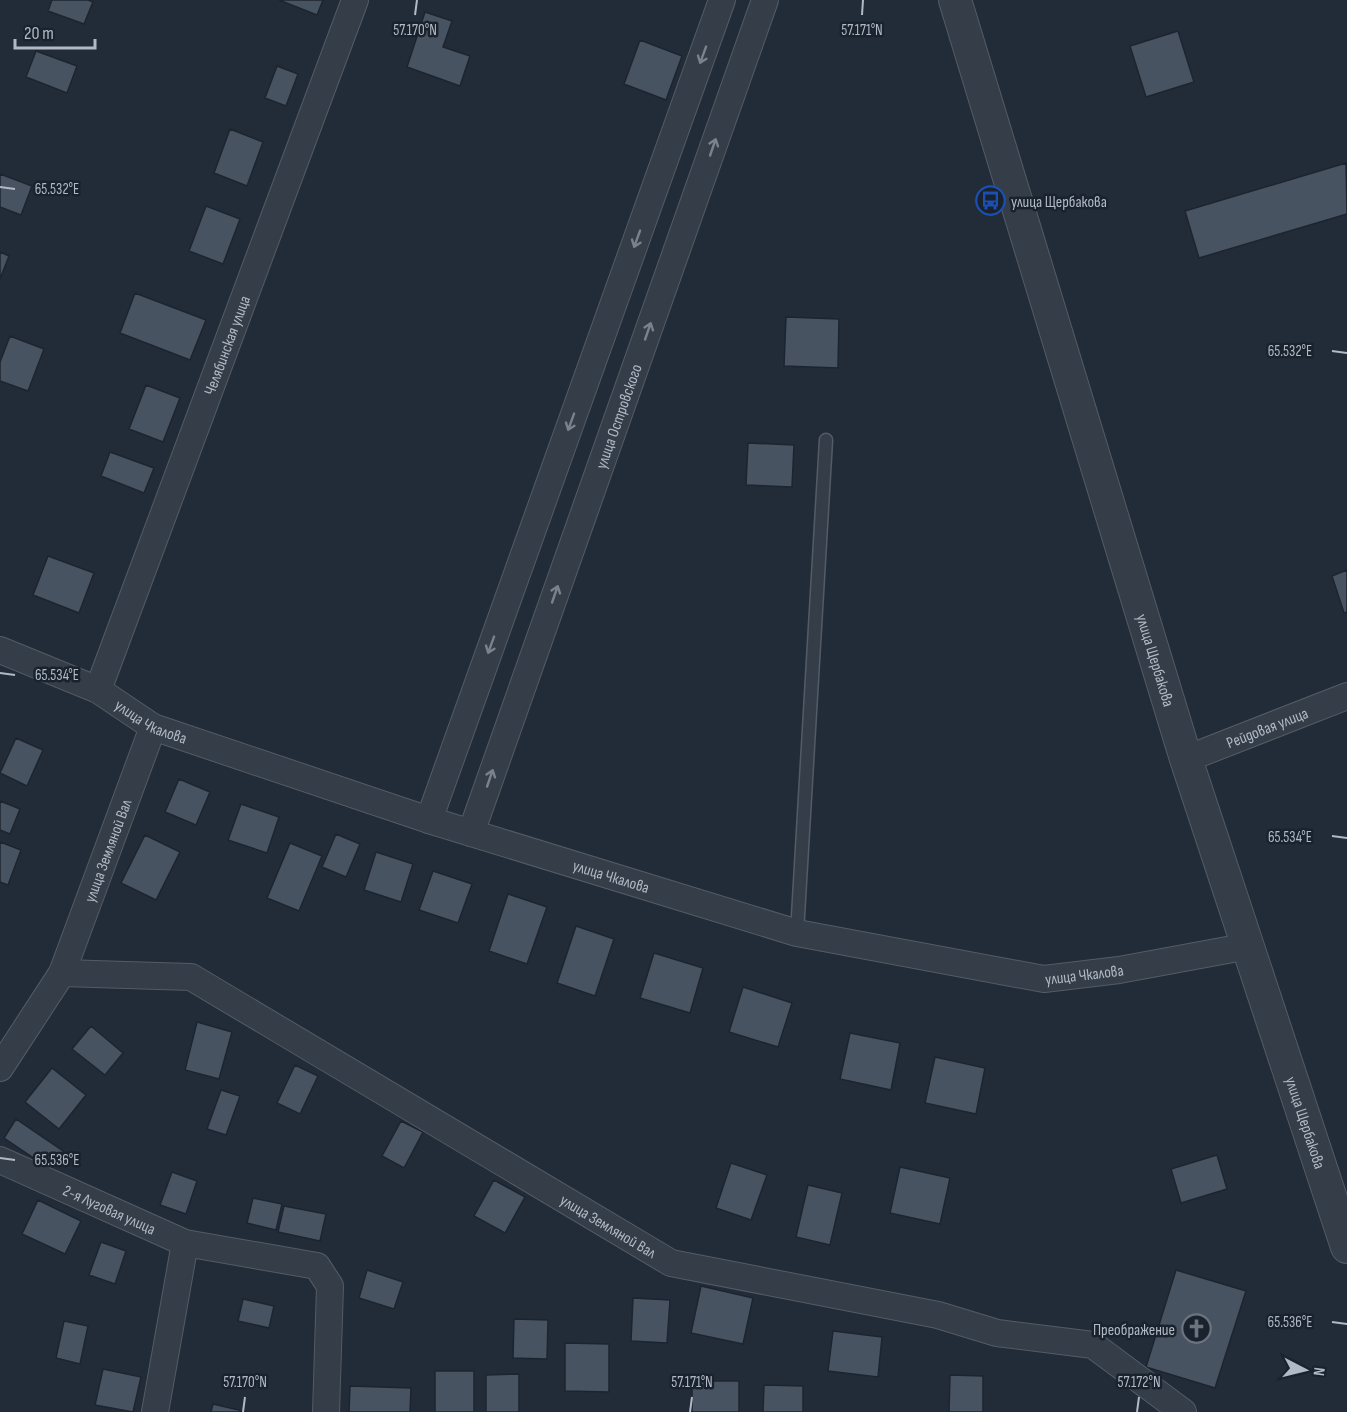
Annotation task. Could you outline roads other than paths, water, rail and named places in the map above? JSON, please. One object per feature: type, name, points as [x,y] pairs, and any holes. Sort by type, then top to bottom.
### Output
[{"type":"street","name":"Челябинская улица","points":[[98,690],[355,0]]},
{"type":"street","points":[[429,820],[722,0]]},
{"type":"street","name":"улица Островского","points":[[471,833],[765,0]]},
{"type":"street","name":"улица Щербакова","points":[[955,0],[1186,759],[1250,946],[1347,1247]]},
{"type":"street","name":"улица Чкалова","points":[[0,650],[98,690],[153,727],[429,820],[797,933],[1044,979],[1119,970],[1250,946]]},
{"type":"street","name":"Рейдовая улица","points":[[1186,759],[1347,696]]},
{"type":"street","name":"улица Земляной Вал","points":[[0,1068],[62,973],[153,727]]},
{"type":"street","name":"улица Земляной Вал","points":[[62,973],[191,977],[671,1263],[938,1315],[997,1333],[1093,1345],[1183,1412]]},
{"type":"street","name":"2-я Луговая улица","points":[[0,1160],[185,1243],[317,1266],[330,1286],[326,1412]]},
{"type":"street","points":[[155,1412],[185,1243]]},
{"type":"lane","points":[[797,933],[826,440]]},
{"type":"place","name":"улица Щербакова","points":[[990,201]]},
{"type":"place","name":"Преображение","points":[[1196,1329]]}]
